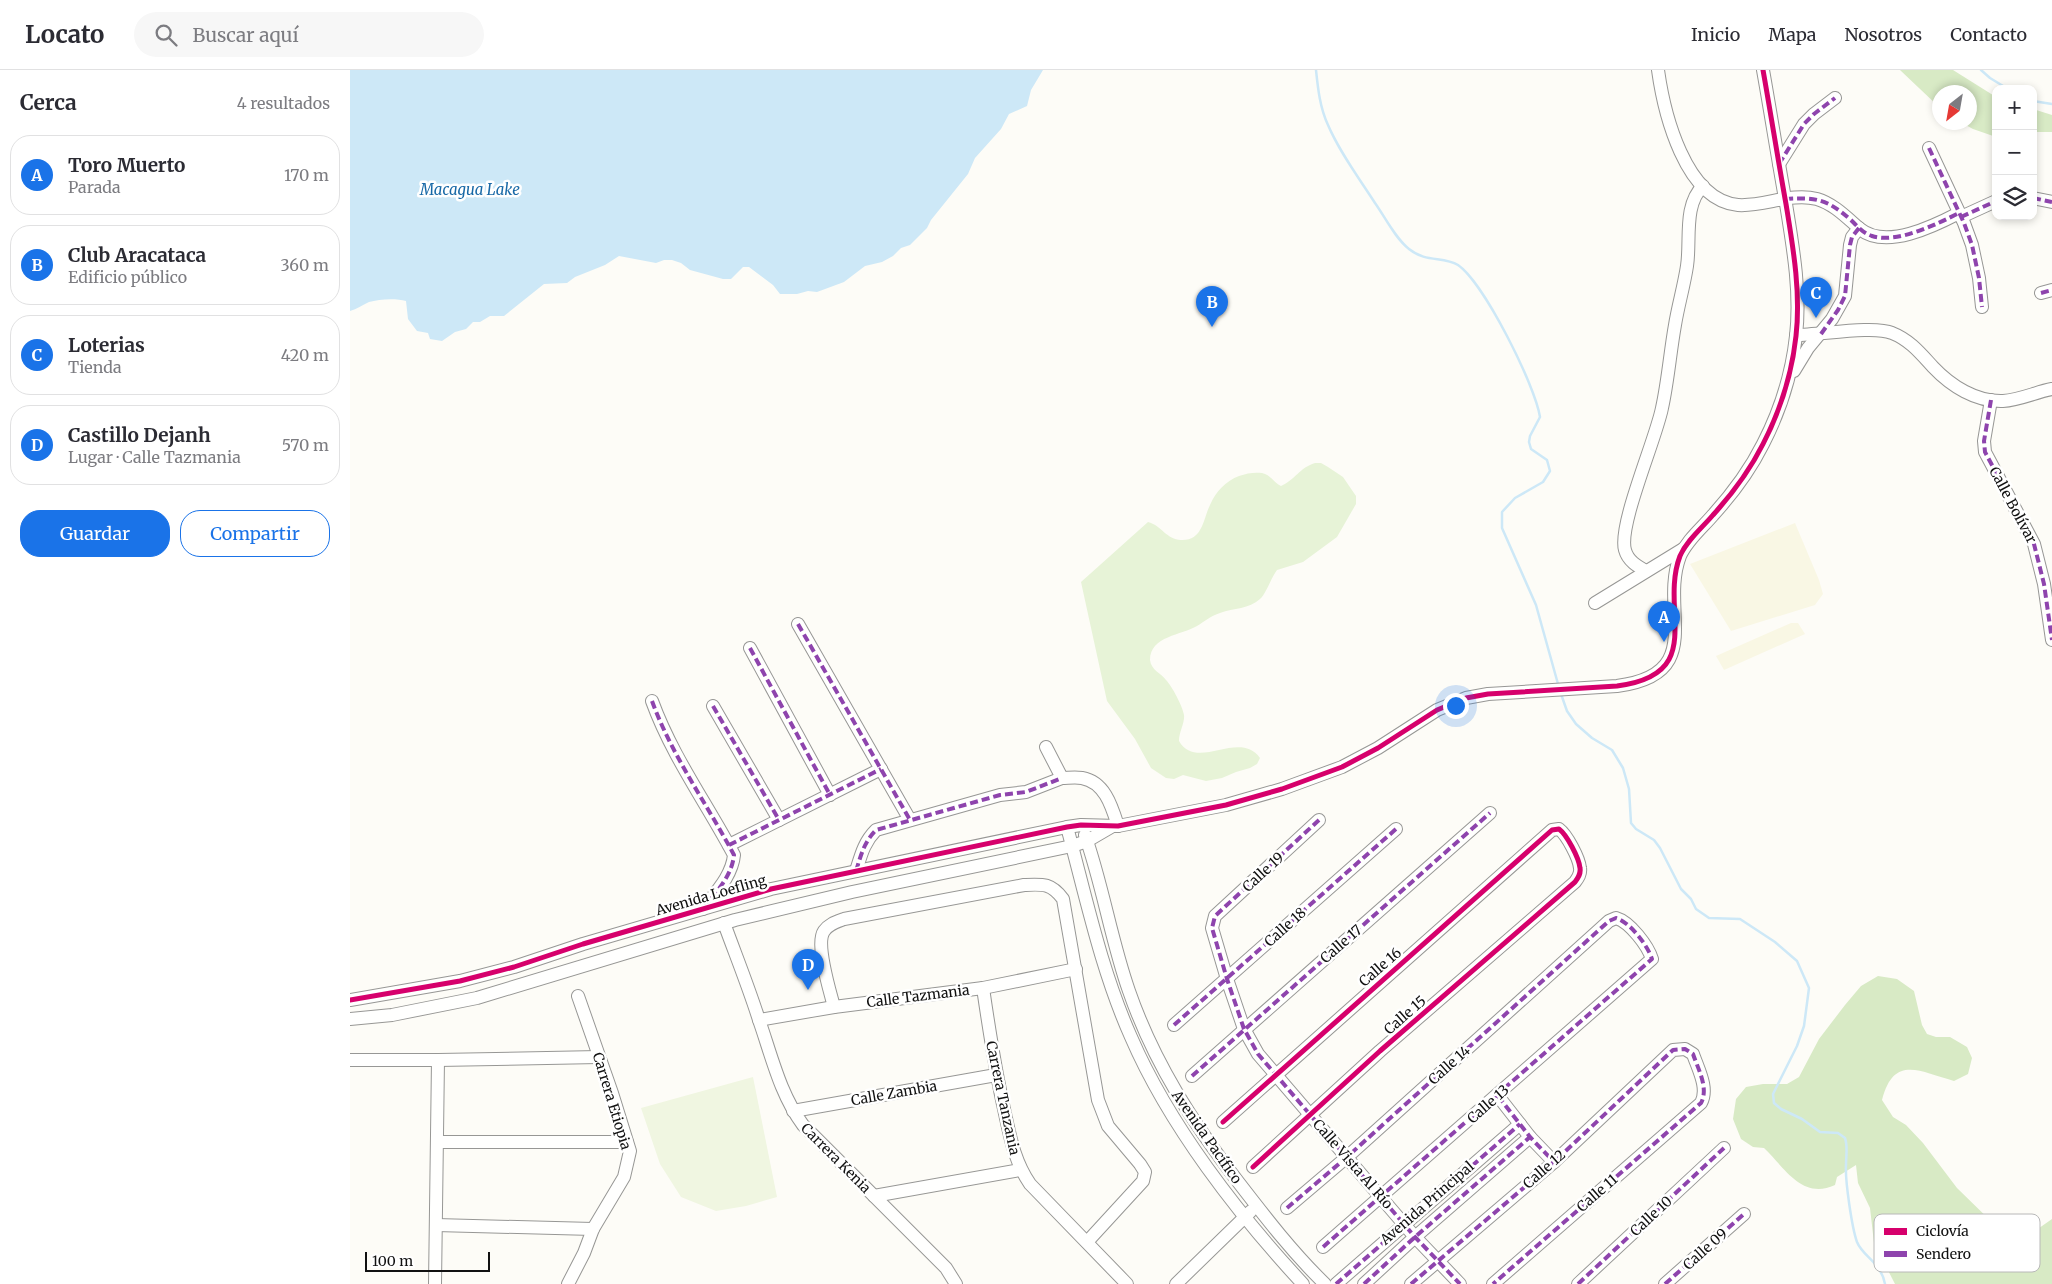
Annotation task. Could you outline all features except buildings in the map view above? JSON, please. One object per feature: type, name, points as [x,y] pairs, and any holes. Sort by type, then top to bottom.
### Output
[{"type":"street","points":[[1658,70],[1665,108],[1674,137],[1692,172],[1703,186],[1719,199],[1738,205],[1785,199],[1815,198],[1837,210],[1859,228],[1873,236],[1892,237],[1921,230],[1992,203]]},
{"type":"street","points":[[1595,603],[1683,549],[1735,489],[1770,431],[1790,372],[1796,334],[1795,271],[1763,70]]},
{"type":"street","points":[[1779,164],[1804,124],[1835,98]]},
{"type":"street","points":[[1929,148],[1960,215],[1976,260],[1982,307]]},
{"type":"street","points":[[1646,571],[1628,558],[1625,550],[1625,532],[1635,494],[1660,420],[1687,265],[1692,206],[1695,196],[1703,186]]},
{"type":"street","points":[[2037,199],[2052,202]]},
{"type":"street","points":[[1782,397],[1801,359],[1838,310],[1845,296],[1850,245],[1852,237],[1859,228]]},
{"type":"street","points":[[1796,334],[1876,330],[1892,333],[1909,342],[1949,382],[1970,394],[1991,400],[2004,401],[2052,389]]},
{"type":"street","name":"Calle Bolívar","points":[[1991,400],[1984,441],[1985,452],[2034,544],[2044,584],[2052,640]]},
{"type":"street","points":[[350,1019],[392,1015],[477,998],[724,923],[852,892],[1072,846],[1087,841],[1114,827],[1237,802],[1329,772],[1378,748],[1437,710],[1466,698],[1488,694],[1571,690],[1631,684],[1650,677],[1664,666],[1671,655],[1675,644],[1677,565],[1683,549]]},
{"type":"street","points":[[798,624],[910,820]]},
{"type":"street","points":[[750,648],[830,795]]},
{"type":"street","points":[[652,701],[676,754],[734,856],[733,865],[703,909]]},
{"type":"street","points":[[713,706],[779,820]]},
{"type":"street","points":[[1046,747],[1062,778]]},
{"type":"street","points":[[729,845],[881,769]]},
{"type":"street","points":[[856,871],[863,847],[876,830],[1000,795],[1026,792],[1062,778],[1082,778],[1103,790],[1112,806],[1114,827]]},
{"type":"street","name":"Calle 17","points":[[1192,1076],[1490,813]]},
{"type":"street","name":"Calle 19","points":[[1212,928],[1216,916],[1319,820]]},
{"type":"street","name":"Avenida Loefling","points":[[350,1000],[460,981],[514,967],[583,944],[771,889],[1066,827],[1082,825],[1114,827]]},
{"type":"street","name":"Avenida Pacífico","points":[[1082,825],[1114,942],[1144,1031],[1167,1078],[1195,1124],[1256,1206],[1324,1284]]},
{"type":"street","name":"Avenida Pacífico","points":[[1066,827],[1100,946],[1130,1036],[1154,1085],[1183,1132],[1245,1216],[1303,1284]]},
{"type":"street","name":"Calle 18","points":[[1174,1025],[1396,829]]},
{"type":"street","name":"Calle 16","points":[[1223,1122],[1552,830],[1560,829],[1565,834],[1580,867],[1580,875],[1575,882]]},
{"type":"street","name":"Calle 15","points":[[1252,1168],[1575,882]]},
{"type":"street","points":[[834,1007],[821,942],[823,932],[832,923],[844,919],[1024,885],[1041,884],[1055,888],[1063,899],[1098,1100],[1108,1126],[1145,1172],[1143,1181],[1087,1242]]},
{"type":"street","name":"Calle 14","points":[[1288,1208],[1609,921],[1616,918],[1623,920],[1648,947],[1652,959]]},
{"type":"street","name":"Carrera Kenia","points":[[724,923],[760,1020],[775,1071],[793,1111],[803,1125],[946,1268],[956,1284]]},
{"type":"street","name":"Calle Vista Al Río","points":[[1212,928],[1244,1029],[1258,1054],[1415,1237],[1460,1284]]},
{"type":"street","name":"Calle 13","points":[[1323,1247],[1498,1096],[1652,959]]},
{"type":"street","name":"Calle Tazmania","points":[[760,1020],[834,1007],[983,988],[1076,969]]},
{"type":"street","name":"Carrera Tanzania","points":[[983,988],[996,1075],[1014,1156],[1020,1170],[1030,1184],[1127,1284]]},
{"type":"street","name":"Carrera Etiopia","points":[[568,1284],[584,1253],[593,1229],[624,1177],[630,1151],[578,996]]},
{"type":"street","name":"Calle 11","points":[[1493,1284],[1701,1103],[1705,1096],[1704,1088],[1693,1054],[1685,1049],[1673,1050]]},
{"type":"street","name":"Calle 12","points":[[1411,1284],[1554,1162],[1673,1050]]},
{"type":"street","points":[[350,1060],[599,1057]]},
{"type":"street","points":[[435,1284],[438,1060]]},
{"type":"street","name":"Calle Zambia","points":[[793,1111],[996,1075]]},
{"type":"street","points":[[1498,1096],[1530,1137],[1554,1162]]},
{"type":"street","name":"Avenida Principal","points":[[1336,1284],[1520,1124]]},
{"type":"street","name":"Avenida Principal","points":[[1364,1284],[1530,1137]]},
{"type":"street","points":[[437,1142],[627,1142]]},
{"type":"street","name":"Calle 10","points":[[1578,1284],[1724,1148]]},
{"type":"street","points":[[874,1196],[1020,1170]]},
{"type":"street","points":[[1176,1284],[1256,1206]]},
{"type":"street","name":"Calle 09","points":[[1665,1284],[1744,1214]]},
{"type":"street","points":[[436,1225],[593,1229]]},
{"type":"shaded area","points":[[1795,523],[1823,594],[1815,605],[1731,631],[1690,564]]},
{"type":"shaded area","points":[[1791,623],[1798,623],[1805,634],[1724,670],[1716,656]]},
{"type":"green space","points":[[1900,70],[1953,70],[1977,85],[1932,85],[1932,100]]},
{"type":"green space","points":[[1977,85],[1992,94],[1992,136],[1976,130]]},
{"type":"green space","points":[[2037,110],[2052,115],[2052,132],[2037,132]]},
{"type":"green space","points":[[1315,463],[1321,463],[1343,477],[1356,496],[1356,504],[1337,537],[1303,562],[1277,570],[1264,593],[1256,602],[1246,607],[1217,614],[1191,629],[1168,637],[1155,646],[1151,652],[1150,660],[1152,666],[1168,683],[1182,707],[1184,718],[1179,741],[1187,749],[1196,753],[1241,747],[1251,750],[1260,758],[1257,764],[1250,768],[1222,778],[1206,781],[1183,775],[1174,779],[1166,778],[1151,768],[1135,739],[1107,701],[1081,582],[1148,522],[1157,526],[1172,538],[1181,540],[1194,537],[1201,528],[1215,495],[1234,478],[1248,473],[1262,473],[1268,475],[1281,486]]},
{"type":"green space","points":[[1878,976],[1897,979],[1914,991],[1922,1025],[1927,1034],[1936,1037],[1950,1037],[1967,1047],[1972,1058],[1968,1074],[1954,1081],[1919,1071],[1901,1071],[1894,1076],[1887,1086],[1882,1100],[1893,1117],[1906,1125],[1923,1143],[1957,1188],[1984,1214],[1874,1214],[1874,1243],[1870,1208],[1858,1183],[1856,1165],[1837,1177],[1835,1185],[1823,1189],[1813,1188],[1795,1180],[1764,1148],[1753,1147],[1741,1139],[1733,1119],[1736,1099],[1746,1087],[1763,1084],[1787,1084],[1799,1077],[1819,1039],[1861,986]]},
{"type":"green space","points":[[753,1077],[777,1197],[746,1206],[716,1211],[681,1197],[660,1164],[641,1108]]},
{"type":"green space","points":[[2052,1219],[2052,1284],[1895,1284],[1889,1272],[2040,1272],[2040,1227]]},
{"type":"water","name":"Macagua Lake","points":[[350,70],[1043,70],[1031,90],[1027,106],[1009,114],[1001,129],[975,158],[968,174],[931,220],[927,228],[910,245],[901,248],[893,256],[882,262],[865,266],[844,282],[817,292],[780,294],[773,285],[749,267],[743,267],[731,279],[723,279],[690,270],[681,263],[672,260],[656,263],[619,256],[605,265],[575,277],[567,283],[544,284],[504,316],[490,316],[480,322],[473,322],[466,329],[455,332],[442,341],[430,339],[428,333],[417,331],[408,319],[406,301],[393,299],[378,300],[350,311]]},
{"type":"waterway","points":[[1316,70],[1325,119],[1350,165],[1390,227],[1399,239],[1415,253],[1428,258],[1452,262],[1469,275],[1507,336],[1529,382],[1540,417],[1530,436],[1529,442],[1531,449],[1547,460],[1550,471],[1543,482],[1515,498],[1502,512],[1502,528],[1536,605],[1558,684]]},
{"type":"waterway","points":[[1981,70],[2001,85]]},
{"type":"waterway","points":[[2037,102],[2052,104]]},
{"type":"waterway","points":[[1561,694],[1567,711],[1576,724],[1592,738],[1612,750],[1623,768],[1629,789],[1631,823],[1636,829],[1654,840],[1681,889],[1691,899],[1696,909],[1709,918],[1740,919],[1775,942],[1797,961],[1809,988],[1804,1026],[1797,1046],[1773,1094],[1774,1103],[1820,1132],[1838,1133],[1845,1138],[1847,1148],[1847,1182],[1855,1235],[1863,1252],[1874,1263]]},
{"type":"waterway","points":[[1881,1272],[1885,1284]]},
{"type":"marked path","points":[[1779,164],[1804,124],[1835,98]]},
{"type":"marked path","points":[[1929,148],[1964,223],[1972,245],[1979,278],[1982,307]]},
{"type":"marked path","points":[[1785,199],[1805,198],[1821,201],[1843,213],[1866,233],[1882,238],[1917,232],[1959,213]]},
{"type":"marked path","points":[[2037,199],[2052,202]]},
{"type":"marked path","points":[[1961,217],[1992,203]]},
{"type":"marked path","points":[[1821,334],[1838,310],[1845,296],[1850,245],[1852,237],[1859,228]]},
{"type":"marked path","points":[[2041,293],[2052,290]]},
{"type":"marked path","points":[[1991,400],[1984,441],[1985,452],[2034,544],[2044,584],[2052,640]]},
{"type":"marked path","points":[[798,624],[910,820]]},
{"type":"marked path","points":[[750,648],[830,795]]},
{"type":"marked path","points":[[652,701],[669,741],[734,855],[727,877],[704,908]]},
{"type":"marked path","points":[[713,706],[779,820]]},
{"type":"marked path","points":[[729,845],[881,769]]},
{"type":"marked path","points":[[856,871],[861,854],[876,830],[1000,795],[1026,792],[1062,778]]},
{"type":"marked path","points":[[1192,1076],[1490,813]]},
{"type":"marked path","points":[[1319,820],[1215,916],[1212,928],[1227,979],[1244,1029],[1258,1054],[1415,1237],[1460,1284]]},
{"type":"marked path","points":[[1174,1025],[1396,829]]},
{"type":"marked path","points":[[1287,1208],[1347,1157],[1609,921],[1616,918],[1632,929],[1643,941],[1652,959],[1323,1247]]},
{"type":"marked path","points":[[1411,1284],[1554,1162],[1673,1050],[1685,1049],[1693,1054],[1700,1072],[1704,1091],[1701,1103],[1493,1284]]},
{"type":"marked path","points":[[1498,1096],[1530,1137],[1554,1162]]},
{"type":"marked path","points":[[1336,1284],[1520,1124]]},
{"type":"marked path","points":[[1364,1284],[1530,1137]]},
{"type":"marked path","points":[[1578,1284],[1724,1148]]},
{"type":"marked path","points":[[1665,1284],[1744,1214]]},
{"type":"cycle path","points":[[350,1000],[460,981],[514,967],[583,944],[771,889],[1067,827],[1081,825],[1118,826],[1226,805],[1282,789],[1342,767],[1378,748],[1437,710],[1466,698],[1488,694],[1617,686],[1645,679],[1662,668],[1671,654],[1675,637],[1675,577],[1680,556],[1691,539],[1734,490],[1758,454],[1780,405],[1794,350],[1798,303],[1795,270],[1789,220],[1763,70]]},
{"type":"cycle path","points":[[1223,1122],[1552,830],[1559,829],[1566,836],[1579,864],[1580,874],[1575,882],[1380,1051],[1253,1167]]},
{"type":"place","name":"Loterias","points":[[1816,318]]},
{"type":"place","name":"Club Aracataca","points":[[1212,327]]},
{"type":"place","name":"Toro Muerto","points":[[1664,642]]},
{"type":"place","name":"Castillo Dejanh","points":[[808,990]]}]
